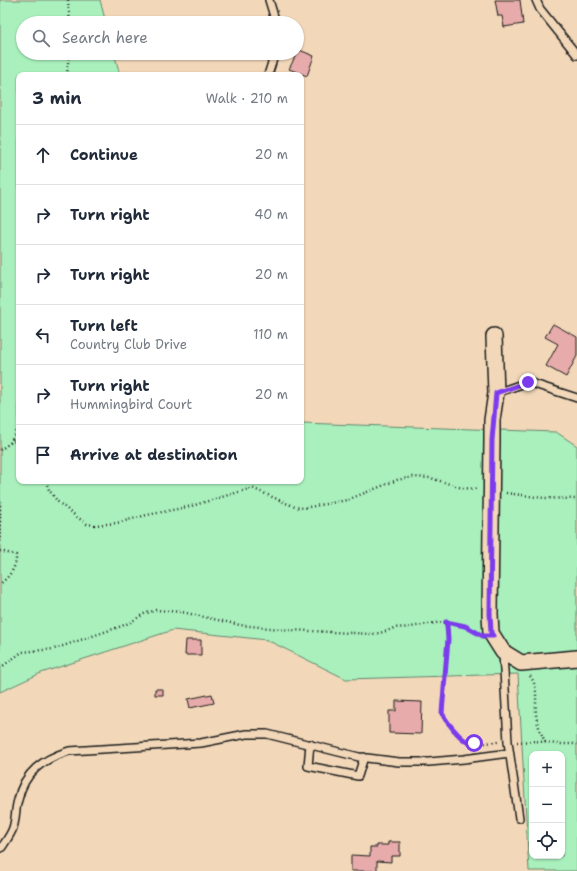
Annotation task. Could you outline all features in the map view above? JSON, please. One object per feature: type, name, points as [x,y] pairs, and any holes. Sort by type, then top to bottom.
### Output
[{"type":"street","points":[[494,336],[496,393],[492,420],[490,614],[492,634],[503,652],[521,663],[577,658]]},
{"type":"lane","points":[[268,0],[274,16]]},
{"type":"lane","points":[[536,0],[540,9],[577,55]]},
{"type":"lane","points":[[269,72],[273,60]]},
{"type":"lane","points":[[496,393],[528,382],[577,398]]},
{"type":"lane","points":[[503,652],[509,753],[519,818]]},
{"type":"lane","points":[[0,848],[13,829],[22,785],[36,767],[54,756],[69,751],[200,743],[246,734],[267,734],[364,757],[399,762],[429,762],[509,753]]},
{"type":"lane","points":[[310,744],[308,766],[358,776],[364,757]]},
{"type":"path","points":[[68,0],[69,16]]},
{"type":"path","points":[[67,72],[69,60]]},
{"type":"path","points":[[10,443],[16,432]]},
{"type":"path","points":[[0,450],[16,441]]},
{"type":"path","points":[[47,484],[49,490],[58,502],[87,524],[94,525],[117,523],[147,515],[188,507],[252,488],[295,507],[304,508],[347,500],[397,480],[413,477],[431,478],[462,488],[484,489],[544,498],[577,499]]},
{"type":"path","points":[[0,500],[0,544]]},
{"type":"path","points":[[0,551],[16,555],[16,560],[12,570],[0,584]]},
{"type":"path","points":[[0,668],[22,652],[54,649],[119,627],[144,614],[156,610],[182,612],[240,625],[290,630],[360,634],[384,633],[396,628],[446,622],[465,626],[483,636],[492,634]]},
{"type":"path","points":[[446,622],[448,639],[442,713],[445,719],[467,742],[536,741],[562,745],[577,744]]},
{"type":"path","points":[[521,663],[535,684],[537,719],[546,742]]},
{"type":"green space","points":[[0,0],[100,0],[104,16],[16,16],[16,60],[116,60],[119,72],[16,72],[16,484],[304,484],[304,423],[556,432],[577,446],[577,871],[529,871],[518,674],[346,679],[267,640],[173,630],[41,673],[0,692]]},
{"type":"building","points":[[495,0],[520,0],[523,24],[504,27],[502,16],[498,16]]},
{"type":"building","points":[[304,52],[314,56],[307,76],[304,75],[304,72],[297,72],[289,69],[294,60],[304,60]]},
{"type":"building","points":[[553,324],[577,337],[577,356],[566,377],[546,366],[558,344],[545,337]]},
{"type":"building","points":[[186,640],[201,640],[201,655],[185,655]]},
{"type":"building","points":[[155,689],[163,689],[163,695],[155,695]]},
{"type":"building","points":[[212,694],[214,703],[190,708],[188,699]]},
{"type":"building","points":[[396,701],[422,702],[421,734],[389,733],[389,711],[396,711]]},
{"type":"building","points":[[388,842],[400,842],[400,856],[391,856],[391,862],[377,861],[377,871],[351,871],[351,855],[370,856],[370,847],[377,847],[377,845],[388,845]]},
{"type":"route","points":[[474,743],[467,742],[463,739],[445,719],[442,713],[448,639],[446,622],[465,626],[483,636],[493,636],[491,633],[490,614],[492,420],[496,393],[528,382]]}]
